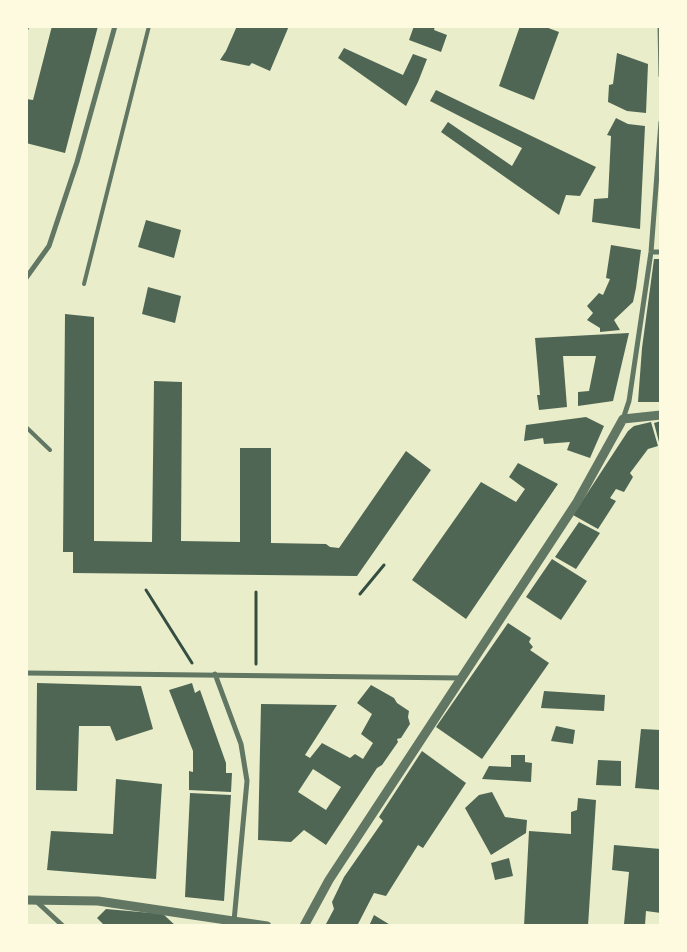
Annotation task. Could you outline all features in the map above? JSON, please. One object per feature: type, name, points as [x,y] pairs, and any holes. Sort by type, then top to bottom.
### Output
[{"type":"street","points":[[26,278],[49,246],[77,162],[115,26]]},
{"type":"street","points":[[660,26],[661,76]]},
{"type":"street","points":[[304,926],[329,880],[577,502],[623,419],[629,401],[651,252],[661,122]]},
{"type":"street","points":[[651,252],[661,252]]},
{"type":"street","points":[[623,419],[661,415]]},
{"type":"street","points":[[26,673],[462,678]]},
{"type":"street","points":[[215,674],[241,744],[247,781],[234,921]]},
{"type":"street","points":[[31,901],[98,901],[267,926]]},
{"type":"street","points":[[31,901],[62,926]]},
{"type":"lane","points":[[84,284],[149,26]]},
{"type":"lane","points":[[26,427],[50,450]]},
{"type":"path","points":[[360,594],[384,566]]},
{"type":"path","points":[[146,590],[200,674]]},
{"type":"path","points":[[256,592],[256,675]]},
{"type":"building","points":[[52,26],[98,26],[65,153],[26,143],[26,99],[33,100]]},
{"type":"building","points":[[237,26],[289,26],[270,71],[252,63],[249,66],[220,60]]},
{"type":"building","points":[[414,26],[435,26],[434,30],[447,35],[441,52],[409,40]]},
{"type":"building","points":[[520,26],[543,26],[559,32],[534,100],[499,86]]},
{"type":"building","points":[[344,48],[403,75],[413,54],[427,59],[406,106],[338,58]]},
{"type":"building","points":[[617,53],[648,64],[646,113],[627,111],[608,102],[609,85],[613,84]]},
{"type":"building","points":[[436,90],[596,167],[580,196],[566,195],[559,215],[441,132],[448,122],[512,166],[522,148],[430,101]]},
{"type":"building","points":[[616,118],[628,124],[645,126],[640,229],[592,222],[594,199],[608,198],[611,136],[607,135]]},
{"type":"building","points":[[146,220],[181,230],[174,258],[138,247]]},
{"type":"building","points":[[611,245],[641,250],[633,302],[614,320],[620,330],[600,332],[600,328],[587,320],[593,313],[587,306],[599,293],[603,295],[610,279],[606,278]]},
{"type":"building","points":[[654,259],[661,259],[660,402],[638,402],[642,348]]},
{"type":"building","points":[[148,287],[181,296],[175,323],[142,314]]},
{"type":"building","points":[[65,314],[94,317],[94,541],[152,542],[154,381],[182,382],[181,541],[240,542],[240,448],[271,448],[271,543],[326,544],[330,547],[339,548],[406,451],[431,470],[357,576],[73,573],[73,552],[63,552]]},
{"type":"building","points":[[629,333],[613,401],[578,406],[578,392],[589,391],[596,356],[563,356],[567,407],[539,410],[537,395],[540,395],[535,338]]},
{"type":"building","points":[[586,417],[604,426],[590,458],[567,450],[570,442],[544,444],[543,438],[524,441],[526,425]]},
{"type":"building","points":[[661,421],[661,446],[660,446],[654,423]]},
{"type":"building","points":[[651,422],[658,446],[648,449],[630,473],[633,477],[624,492],[616,489],[610,498],[616,501],[598,529],[573,515],[628,431],[634,426]]},
{"type":"building","points":[[518,463],[558,484],[466,619],[412,580],[481,482],[516,502],[525,489],[509,477]]},
{"type":"building","points":[[579,522],[600,533],[576,569],[555,557]]},
{"type":"building","points":[[552,559],[587,581],[561,620],[526,597]]},
{"type":"building","points":[[508,623],[531,638],[529,642],[533,647],[530,650],[549,663],[482,759],[436,727]]},
{"type":"building","points":[[37,683],[141,686],[153,729],[116,741],[110,726],[79,726],[77,791],[36,790]]},
{"type":"building","points":[[192,683],[195,693],[200,690],[226,763],[226,773],[232,773],[231,792],[189,790],[189,771],[193,772],[193,751],[169,690]]},
{"type":"building","points":[[371,685],[394,698],[397,703],[409,711],[410,724],[401,738],[397,739],[398,742],[382,765],[377,768],[326,845],[304,830],[291,842],[258,840],[261,704],[337,705],[305,755],[310,758],[322,743],[350,758],[355,754],[363,759],[373,743],[361,734],[372,714],[357,703]],"holes":[[[313,769],[341,787],[326,810],[298,792]]]},
{"type":"building","points":[[544,691],[605,695],[604,711],[541,708]]},
{"type":"building","points":[[556,726],[575,730],[573,744],[551,741]]},
{"type":"building","points":[[641,729],[661,730],[661,790],[635,788]]},
{"type":"building","points":[[422,751],[466,783],[423,848],[418,845],[386,896],[374,893],[357,926],[320,926],[326,924],[334,909],[332,902],[344,877],[383,821],[379,817]]},
{"type":"building","points":[[511,755],[525,755],[525,762],[532,763],[531,782],[482,779],[489,766],[511,767]]},
{"type":"building","points":[[598,760],[621,761],[621,786],[596,785]]},
{"type":"building","points":[[116,779],[162,784],[156,879],[47,870],[51,831],[113,834]]},
{"type":"building","points":[[492,792],[505,817],[527,820],[526,833],[491,855],[465,808],[479,795]]},
{"type":"building","points":[[190,793],[231,795],[224,901],[185,897]]},
{"type":"building","points":[[578,798],[596,800],[588,926],[524,926],[529,831],[571,834],[571,812],[577,810]]},
{"type":"building","points":[[614,845],[661,849],[661,913],[646,911],[645,925],[624,924],[629,872],[612,870]]},
{"type":"building","points":[[509,858],[513,876],[495,880],[491,863]]},
{"type":"building","points":[[106,909],[163,914],[176,926],[105,926],[97,918]]},
{"type":"building","points":[[374,915],[392,926],[369,926]]}]
